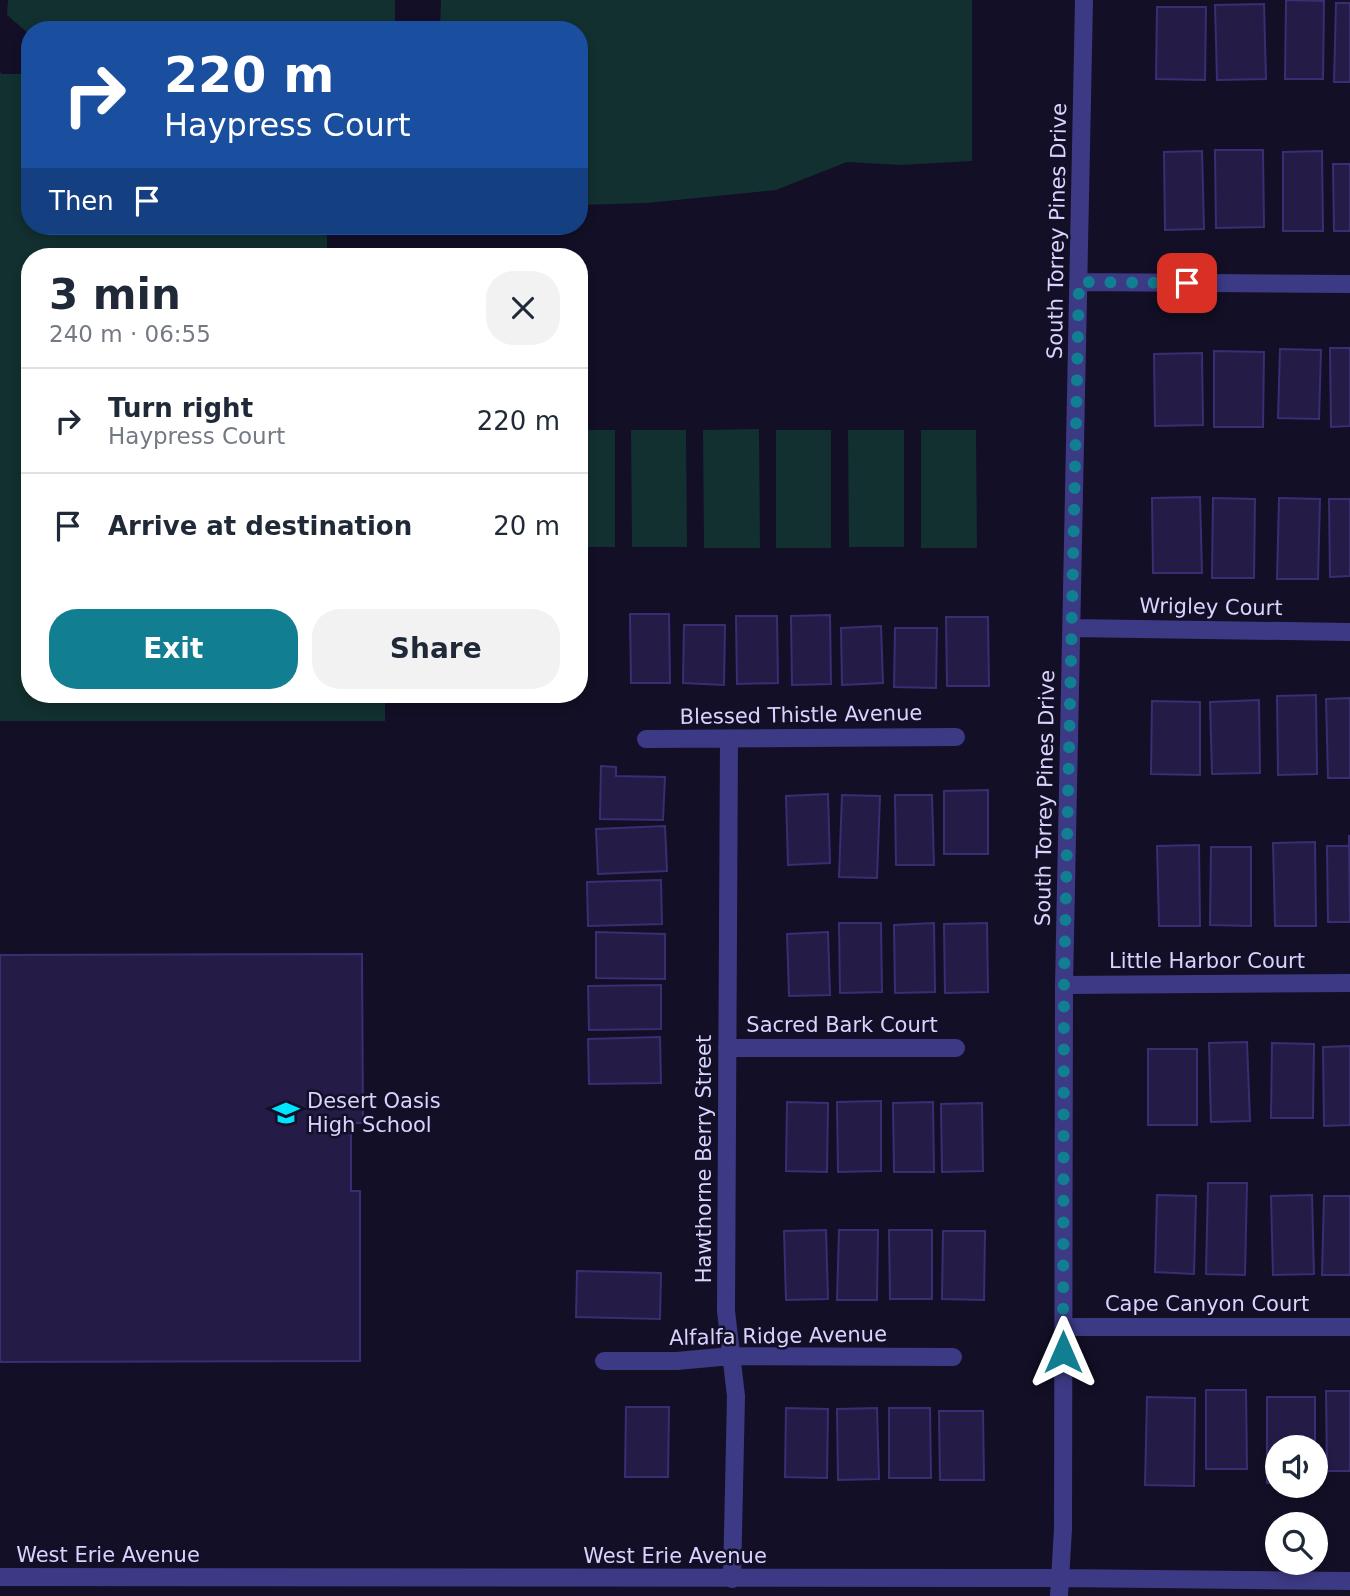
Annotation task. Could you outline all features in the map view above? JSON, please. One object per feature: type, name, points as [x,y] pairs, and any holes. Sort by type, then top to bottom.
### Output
[{"type":"street","name":"South Torrey Pines Drive","points":[[1059,1587],[1063,1529],[1064,985],[1084,0]]},
{"type":"street","points":[[1079,282],[1350,284]]},
{"type":"street","name":"Wrigley Court","points":[[1072,628],[1350,632]]},
{"type":"street","name":"Blessed Thistle Avenue","points":[[646,739],[956,737]]},
{"type":"street","name":"Hawthorne Berry Street","points":[[729,739],[726,1311],[736,1396],[732,1579]]},
{"type":"street","name":"Little Harbor Court","points":[[1064,985],[1350,983]]},
{"type":"street","name":"Sacred Bark Court","points":[[727,1048],[956,1048]]},
{"type":"street","name":"Cape Canyon Court","points":[[1063,1327],[1350,1327]]},
{"type":"street","name":"Alfalfa Ridge Avenue","points":[[604,1361],[677,1361],[731,1356],[953,1357]]},
{"type":"street","name":"West Erie Avenue","points":[[0,1577],[732,1579],[1059,1587],[1350,1581]]},
{"type":"green space","points":[[8,0],[395,0],[395,21],[21,21],[21,27],[7,15]]},
{"type":"green space","points":[[441,0],[972,0],[972,161],[901,165],[847,162],[776,190],[647,203],[588,205],[588,21],[440,21]]},
{"type":"green space","points":[[0,72],[21,74],[21,235],[327,235],[327,248],[21,248],[21,703],[385,703],[385,721],[0,721]]},
{"type":"green space","points":[[759,429],[760,548],[704,548],[703,430]]},
{"type":"green space","points":[[588,430],[615,430],[615,547],[588,547]]},
{"type":"green space","points":[[631,430],[686,430],[687,547],[632,547]]},
{"type":"green space","points":[[776,430],[831,430],[831,548],[776,548]]},
{"type":"green space","points":[[848,430],[904,430],[904,547],[849,547]]},
{"type":"green space","points":[[921,430],[976,430],[977,548],[921,548]]},
{"type":"building","points":[[1286,0],[1324,1],[1323,79],[1285,79]]},
{"type":"building","points":[[1336,3],[1350,3],[1350,82],[1334,82]]},
{"type":"building","points":[[1264,4],[1266,79],[1217,80],[1215,5]]},
{"type":"building","points":[[1157,7],[1206,7],[1205,80],[1156,79]]},
{"type":"building","points":[[1215,150],[1263,150],[1264,227],[1216,228]]},
{"type":"building","points":[[1202,151],[1204,229],[1165,230],[1164,152]]},
{"type":"building","points":[[1322,151],[1323,231],[1283,231],[1283,152]]},
{"type":"building","points":[[1333,164],[1350,164],[1350,231],[1334,231]]},
{"type":"building","points":[[1330,348],[1350,348],[1350,426],[1331,427]]},
{"type":"building","points":[[1280,349],[1321,350],[1319,419],[1278,418]]},
{"type":"building","points":[[1214,351],[1264,352],[1263,427],[1214,427]]},
{"type":"building","points":[[1202,353],[1203,425],[1155,426],[1154,354]]},
{"type":"building","points":[[1200,497],[1202,573],[1153,573],[1152,498]]},
{"type":"building","points":[[1213,498],[1255,499],[1254,578],[1212,578]]},
{"type":"building","points":[[1279,498],[1320,499],[1318,579],[1277,579]]},
{"type":"building","points":[[1329,499],[1350,499],[1350,576],[1330,577]]},
{"type":"building","points":[[630,614],[669,614],[670,683],[631,683]]},
{"type":"building","points":[[830,615],[831,684],[792,685],[791,616]]},
{"type":"building","points":[[736,616],[777,616],[778,683],[737,684]]},
{"type":"building","points":[[946,617],[988,617],[989,686],[947,686]]},
{"type":"building","points":[[684,625],[725,625],[724,685],[683,683]]},
{"type":"building","points":[[881,626],[883,683],[842,685],[841,628]]},
{"type":"building","points":[[895,628],[937,628],[936,688],[894,687]]},
{"type":"building","points":[[1316,695],[1317,774],[1278,775],[1277,696]]},
{"type":"building","points":[[1350,698],[1350,778],[1328,778],[1326,699]]},
{"type":"building","points":[[1259,700],[1260,773],[1212,774],[1210,702]]},
{"type":"building","points":[[1152,701],[1200,702],[1200,775],[1151,774]]},
{"type":"building","points":[[601,766],[616,767],[616,776],[665,777],[663,820],[600,819]]},
{"type":"building","points":[[988,790],[988,854],[944,854],[944,791]]},
{"type":"building","points":[[828,794],[830,863],[788,865],[786,796]]},
{"type":"building","points":[[842,795],[880,796],[877,878],[839,877]]},
{"type":"building","points":[[895,795],[932,795],[934,865],[896,865]]},
{"type":"building","points":[[665,826],[667,871],[598,874],[596,829]]},
{"type":"building","points":[[1349,835],[1350,922],[1328,922],[1327,846],[1349,846]]},
{"type":"building","points":[[1315,842],[1316,926],[1275,926],[1273,843]]},
{"type":"building","points":[[1199,845],[1200,926],[1159,926],[1157,846]]},
{"type":"building","points":[[1211,847],[1251,847],[1251,926],[1210,925]]},
{"type":"building","points":[[661,880],[662,924],[588,926],[587,882]]},
{"type":"building","points":[[839,923],[881,923],[882,992],[840,993]]},
{"type":"building","points":[[934,923],[935,992],[895,993],[894,925]]},
{"type":"building","points":[[987,923],[988,992],[945,993],[944,924]]},
{"type":"building","points":[[596,932],[665,934],[665,979],[596,978]]},
{"type":"building","points":[[828,932],[830,995],[789,996],[787,934]]},
{"type":"building","points":[[362,954],[363,1123],[351,1123],[351,1191],[360,1191],[360,1361],[0,1362],[0,955]]},
{"type":"building","points":[[661,985],[661,1029],[589,1030],[588,986]]},
{"type":"building","points":[[660,1037],[661,1083],[589,1084],[588,1039]]},
{"type":"building","points":[[1247,1042],[1250,1121],[1211,1122],[1209,1043]]},
{"type":"building","points":[[1272,1043],[1314,1044],[1313,1118],[1271,1118]]},
{"type":"building","points":[[1350,1046],[1350,1125],[1324,1126],[1323,1047]]},
{"type":"building","points":[[1148,1049],[1197,1049],[1197,1125],[1148,1125]]},
{"type":"building","points":[[881,1101],[881,1171],[838,1172],[837,1102]]},
{"type":"building","points":[[787,1102],[828,1103],[827,1172],[786,1171]]},
{"type":"building","points":[[933,1102],[934,1172],[894,1172],[893,1103]]},
{"type":"building","points":[[982,1103],[983,1171],[942,1172],[941,1104]]},
{"type":"building","points":[[1208,1183],[1247,1183],[1245,1275],[1206,1274]]},
{"type":"building","points":[[1157,1195],[1196,1196],[1194,1274],[1155,1272]]},
{"type":"building","points":[[1312,1195],[1314,1274],[1273,1275],[1271,1196]]},
{"type":"building","points":[[1324,1196],[1350,1196],[1350,1275],[1322,1275]]},
{"type":"building","points":[[826,1230],[828,1299],[786,1300],[784,1231]]},
{"type":"building","points":[[839,1230],[878,1230],[877,1300],[837,1300]]},
{"type":"building","points":[[889,1230],[932,1230],[932,1299],[890,1299]]},
{"type":"building","points":[[943,1231],[985,1231],[984,1300],[942,1299]]},
{"type":"building","points":[[577,1271],[661,1273],[660,1319],[576,1317]]},
{"type":"building","points":[[1206,1390],[1246,1390],[1247,1469],[1206,1469]]},
{"type":"building","points":[[1326,1391],[1350,1391],[1350,1471],[1328,1471]]},
{"type":"building","points":[[1147,1397],[1195,1398],[1194,1486],[1145,1485]]},
{"type":"building","points":[[1267,1397],[1315,1397],[1315,1435],[1267,1435]]},
{"type":"building","points":[[626,1407],[669,1407],[668,1477],[625,1477]]},
{"type":"building","points":[[786,1408],[828,1409],[827,1478],[785,1477]]},
{"type":"building","points":[[877,1408],[879,1479],[838,1480],[837,1409]]},
{"type":"building","points":[[889,1408],[930,1408],[931,1478],[889,1478]]},
{"type":"building","points":[[939,1411],[983,1411],[984,1480],[940,1480]]},
{"type":"place","name":"Desert Oasis High School","points":[[286,1113]]},
{"type":"route","points":[[1063,1352],[1064,985],[1079,282],[1187,283]]}]
